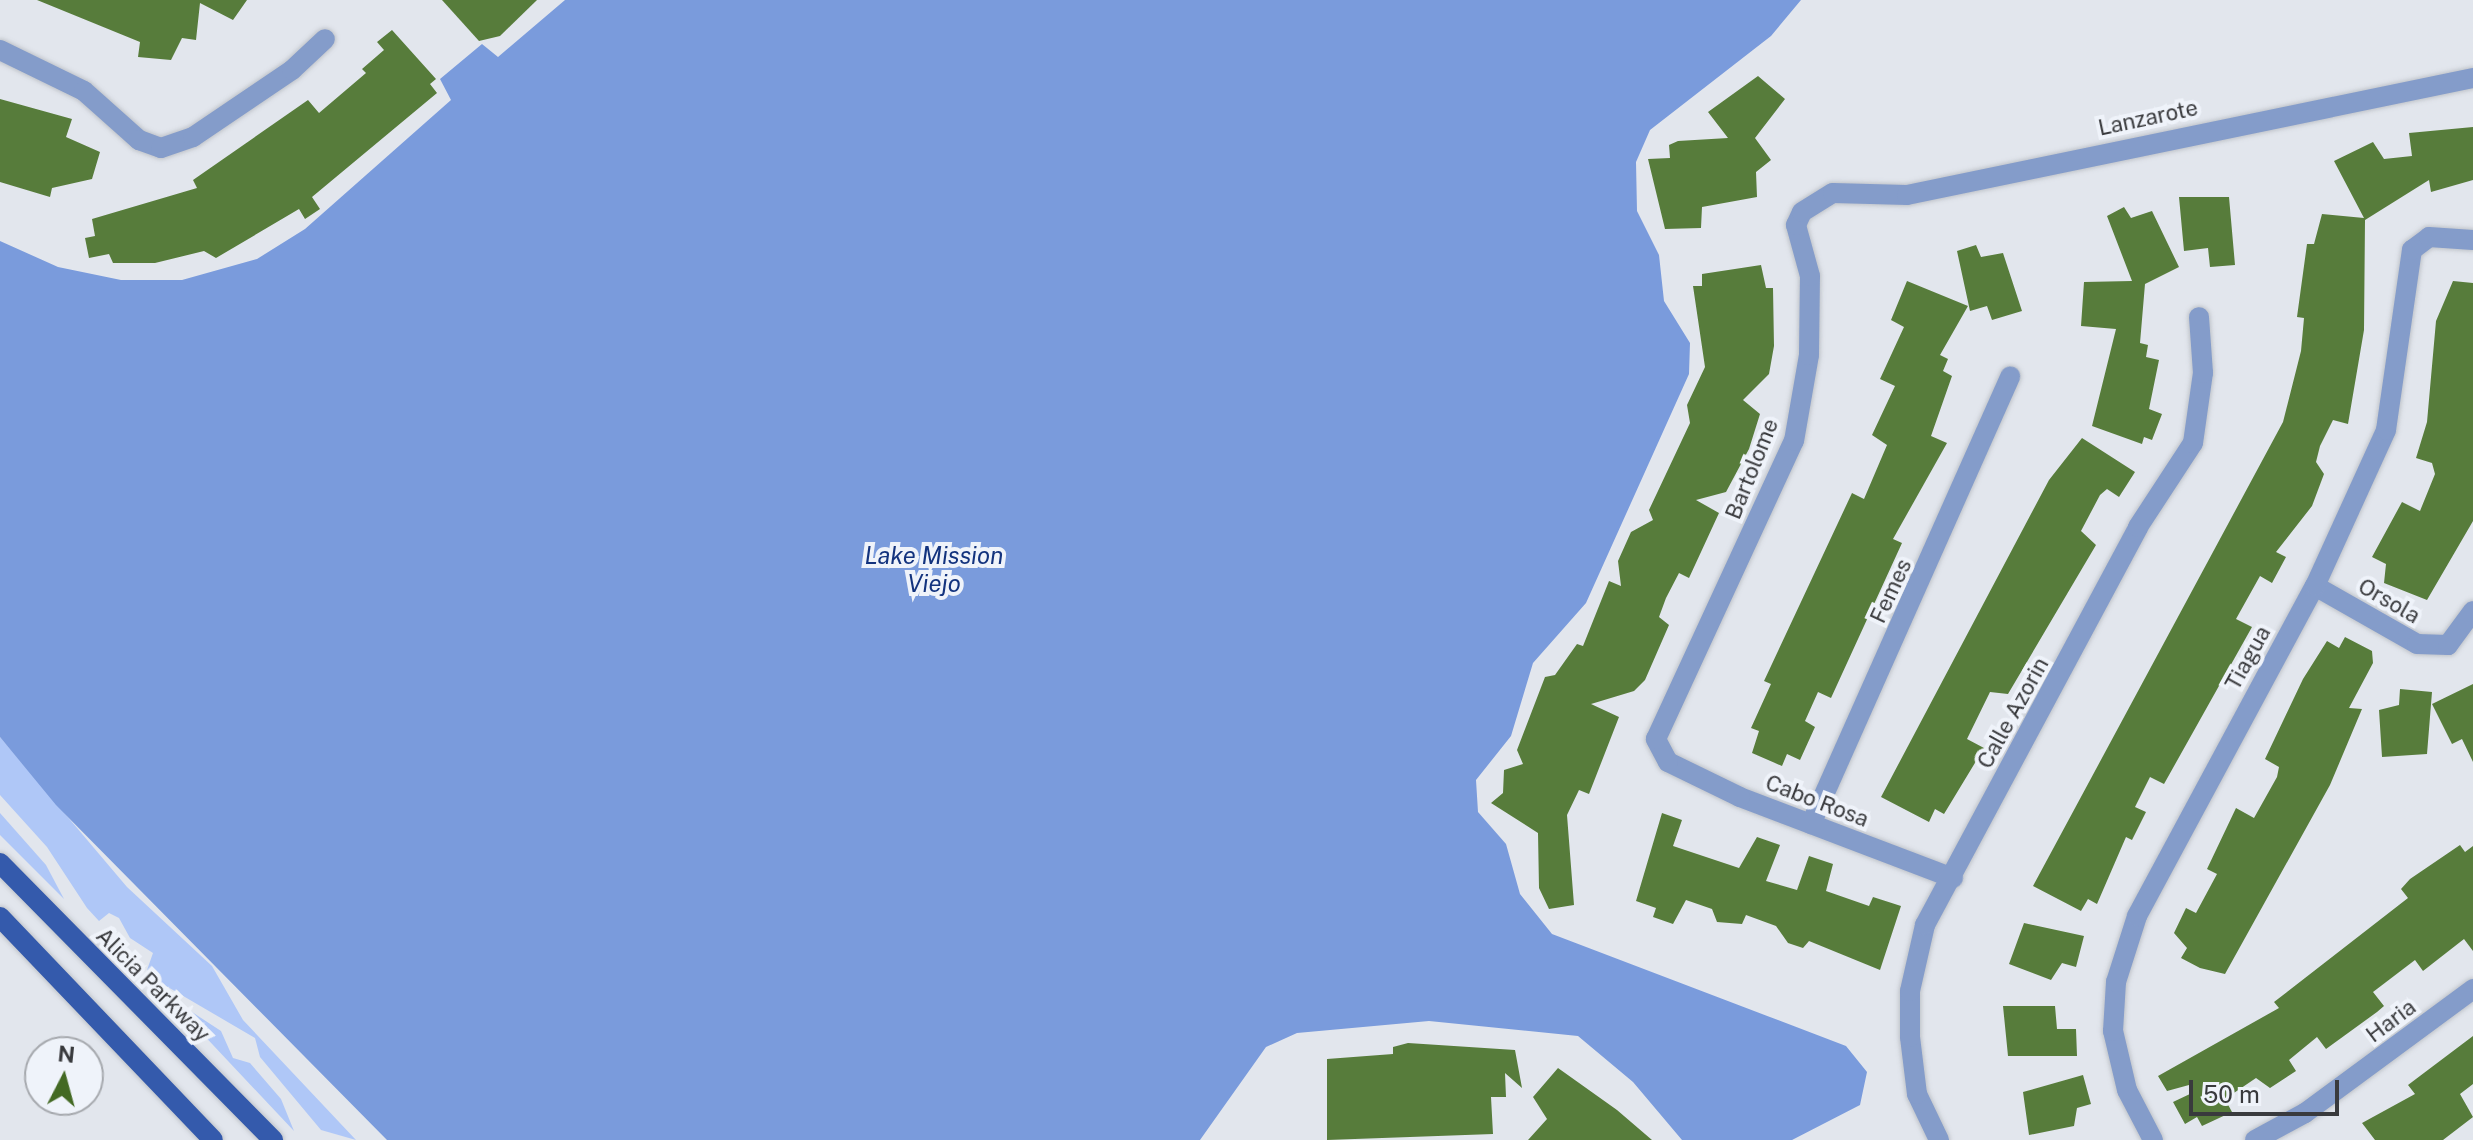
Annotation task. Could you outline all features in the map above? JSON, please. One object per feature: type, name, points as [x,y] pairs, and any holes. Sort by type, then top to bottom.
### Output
[{"type":"main road","name":"Alicia Parkway","points":[[0,863],[273,1140]]},
{"type":"main road","points":[[0,917],[213,1140]]},
{"type":"street","points":[[0,50],[84,91],[139,140],[167,147],[292,70],[325,39]]},
{"type":"street","name":"Lanzarote","points":[[1833,193],[1907,195],[2473,78]]},
{"type":"street","name":"Bartolome","points":[[1668,762],[1656,739],[1794,441],[1809,355],[1810,276],[1796,225],[1816,199],[1833,193]]},
{"type":"street","name":"Tiagua","points":[[2153,1140],[2127,1090],[2113,1031],[2116,982],[2166,853],[2315,586],[2386,430],[2412,250],[2429,237],[2473,240]]},
{"type":"street","name":"Calle Azorin","points":[[1939,1140],[1917,1094],[1910,991],[1925,925],[1953,878],[2138,527],[2193,443],[2203,373],[2199,317]]},
{"type":"street","name":"Femes","points":[[1811,824],[2010,376]]},
{"type":"street","name":"Orsola","points":[[2315,586],[2417,644],[2448,645],[2473,611]]},
{"type":"street","name":"Cabo Rosa","points":[[1668,762],[1811,824],[1953,878]]},
{"type":"street","name":"Haria","points":[[2255,1140],[2305,1113],[2473,989]]},
{"type":"shaded area","points":[[0,737],[127,887],[212,966],[243,1020],[356,1140],[321,1130],[260,1057],[255,1038],[161,983],[147,970],[153,953],[130,938],[119,918],[109,913],[99,921],[87,908],[47,847],[0,795]]},
{"type":"shaded area","points":[[0,813],[46,865],[64,899],[0,835]]},
{"type":"shaded area","points":[[166,995],[221,1031],[233,1058],[250,1063],[281,1099],[294,1131]]},
{"type":"water","name":"Lake Mission Viejo","points":[[565,0],[1801,0],[1771,36],[1650,130],[1636,162],[1637,211],[1659,255],[1664,301],[1690,343],[1689,374],[1586,603],[1533,663],[1511,736],[1476,780],[1478,812],[1506,844],[1520,894],[1552,934],[1846,1046],[1867,1072],[1860,1105],[1792,1140],[1682,1140],[1633,1082],[1578,1036],[1429,1021],[1297,1033],[1266,1047],[1200,1140],[387,1140],[56,805],[0,737],[0,241],[58,267],[121,280],[182,280],[257,259],[305,229],[451,100],[440,79],[482,44],[498,57]]},
{"type":"building","points":[[37,0],[247,0],[233,20],[200,3],[196,40],[182,38],[171,60],[138,57],[140,42]]},
{"type":"building","points":[[442,0],[537,0],[500,36],[479,41]]},
{"type":"building","points":[[392,30],[436,79],[430,84],[437,93],[312,197],[320,209],[305,219],[299,209],[216,258],[204,251],[155,263],[113,263],[109,254],[89,258],[85,238],[95,236],[92,219],[197,188],[193,180],[308,100],[319,113],[366,73],[362,69],[384,50],[377,42]]},
{"type":"building","points":[[1758,76],[1785,99],[1755,138],[1771,160],[1756,172],[1757,197],[1702,207],[1701,228],[1665,229],[1648,159],[1670,158],[1669,145],[1678,141],[1728,138],[1708,112]]},
{"type":"building","points":[[0,99],[72,119],[66,137],[100,152],[92,179],[52,188],[50,197],[0,182]]},
{"type":"building","points":[[2473,127],[2473,180],[2431,192],[2429,180],[2365,220],[2364,330],[2348,424],[2333,420],[2316,462],[2324,474],[2312,506],[2276,552],[2286,557],[2272,583],[2260,576],[2236,619],[2252,627],[2164,784],[2150,777],[2135,807],[2146,812],[2132,840],[2126,837],[2097,904],[2088,899],[2081,911],[2033,886],[2283,422],[2301,351],[2304,318],[2297,317],[2307,244],[2314,244],[2322,214],[2364,218],[2334,161],[2373,142],[2384,159],[2412,156],[2409,133]]},
{"type":"building","points":[[2179,197],[2229,197],[2235,265],[2210,267],[2208,248],[2184,251]]},
{"type":"building","points":[[2124,207],[2131,218],[2152,211],[2179,267],[2145,284],[2140,343],[2148,345],[2146,357],[2159,360],[2149,409],[2162,414],[2152,440],[2144,437],[2142,444],[2092,426],[2116,329],[2081,326],[2084,282],[2132,281],[2107,216]]},
{"type":"building","points":[[1976,245],[1981,257],[2003,253],[2022,311],[1992,320],[1987,306],[1970,311],[1957,251]]},
{"type":"building","points":[[1761,265],[1766,288],[1773,288],[1774,346],[1769,374],[1743,400],[1760,414],[1749,449],[1726,492],[1696,500],[1719,513],[1689,578],[1679,573],[1666,598],[1659,617],[1669,625],[1645,680],[1634,691],[1591,704],[1619,717],[1589,794],[1579,790],[1567,815],[1574,905],[1549,909],[1539,888],[1538,833],[1491,803],[1503,793],[1504,770],[1523,764],[1517,750],[1545,677],[1555,675],[1577,644],[1583,646],[1609,581],[1621,586],[1618,561],[1631,532],[1653,520],[1649,510],[1690,423],[1687,405],[1705,367],[1693,286],[1702,286],[1702,274]]},
{"type":"building","points":[[1907,281],[1968,306],[1940,355],[1948,359],[1943,371],[1952,376],[1931,436],[1947,443],[1893,539],[1902,543],[1831,698],[1818,692],[1805,721],[1815,727],[1800,760],[1787,754],[1782,766],[1752,753],[1759,731],[1751,728],[1771,684],[1764,681],[1852,493],[1864,499],[1887,445],[1872,435],[1895,386],[1880,379],[1904,327],[1891,320]]},
{"type":"building","points":[[2453,281],[2473,283],[2473,521],[2427,600],[2384,583],[2386,564],[2372,557],[2402,502],[2420,511],[2435,474],[2432,463],[2416,458],[2427,422],[2436,321]]},
{"type":"building","points":[[2082,438],[2135,472],[2119,497],[2107,489],[2100,495],[2081,531],[2096,545],[2008,694],[1990,692],[1967,739],[1984,748],[1944,814],[1935,809],[1929,822],[1881,797],[2049,480]]},
{"type":"building","points":[[2345,637],[2372,651],[2373,663],[2349,708],[2362,709],[2330,785],[2225,974],[2200,968],[2181,958],[2187,948],[2174,933],[2186,908],[2196,913],[2217,874],[2207,869],[2236,808],[2254,818],[2277,777],[2279,767],[2265,759],[2303,679],[2327,641],[2339,648]]},
{"type":"building","points":[[2473,684],[2473,762],[2462,739],[2452,744],[2432,704]]},
{"type":"building","points":[[2400,689],[2432,692],[2427,754],[2382,757],[2379,710],[2399,705]]},
{"type":"building","points":[[1662,813],[1682,820],[1673,846],[1739,868],[1757,837],[1780,845],[1766,881],[1797,890],[1809,856],[1833,864],[1826,891],[1869,906],[1873,897],[1901,906],[1880,970],[1809,941],[1803,948],[1788,943],[1776,926],[1746,915],[1742,924],[1717,922],[1712,909],[1686,900],[1673,924],[1653,917],[1656,908],[1636,901]]},
{"type":"building","points":[[2460,845],[2465,852],[2473,846],[2473,951],[2464,939],[2423,971],[2415,960],[2373,992],[2384,1006],[2377,1012],[2326,1049],[2317,1037],[2289,1060],[2296,1071],[2270,1088],[2256,1078],[2225,1099],[2232,1112],[2202,1126],[2197,1117],[2185,1124],[2173,1102],[2192,1093],[2189,1085],[2167,1091],[2158,1076],[2279,1008],[2274,1002],[2408,898],[2401,889],[2410,879]]},
{"type":"building","points":[[2024,923],[2084,936],[2076,967],[2062,963],[2051,980],[2009,964]]},
{"type":"building","points":[[2003,1006],[2055,1006],[2057,1029],[2076,1029],[2077,1056],[2008,1056]]},
{"type":"building","points":[[2473,1036],[2473,1084],[2460,1094],[2473,1117],[2443,1140],[2375,1140],[2362,1123],[2415,1094],[2408,1085]]},
{"type":"building","points":[[1408,1043],[1515,1050],[1522,1088],[1505,1073],[1506,1097],[1491,1097],[1493,1134],[1327,1140],[1327,1059],[1393,1054],[1393,1047]]},
{"type":"building","points":[[1558,1068],[1617,1110],[1652,1140],[1528,1140],[1547,1119],[1533,1097]]},
{"type":"building","points":[[2083,1075],[2091,1104],[2077,1108],[2074,1126],[2029,1135],[2023,1092]]}]
